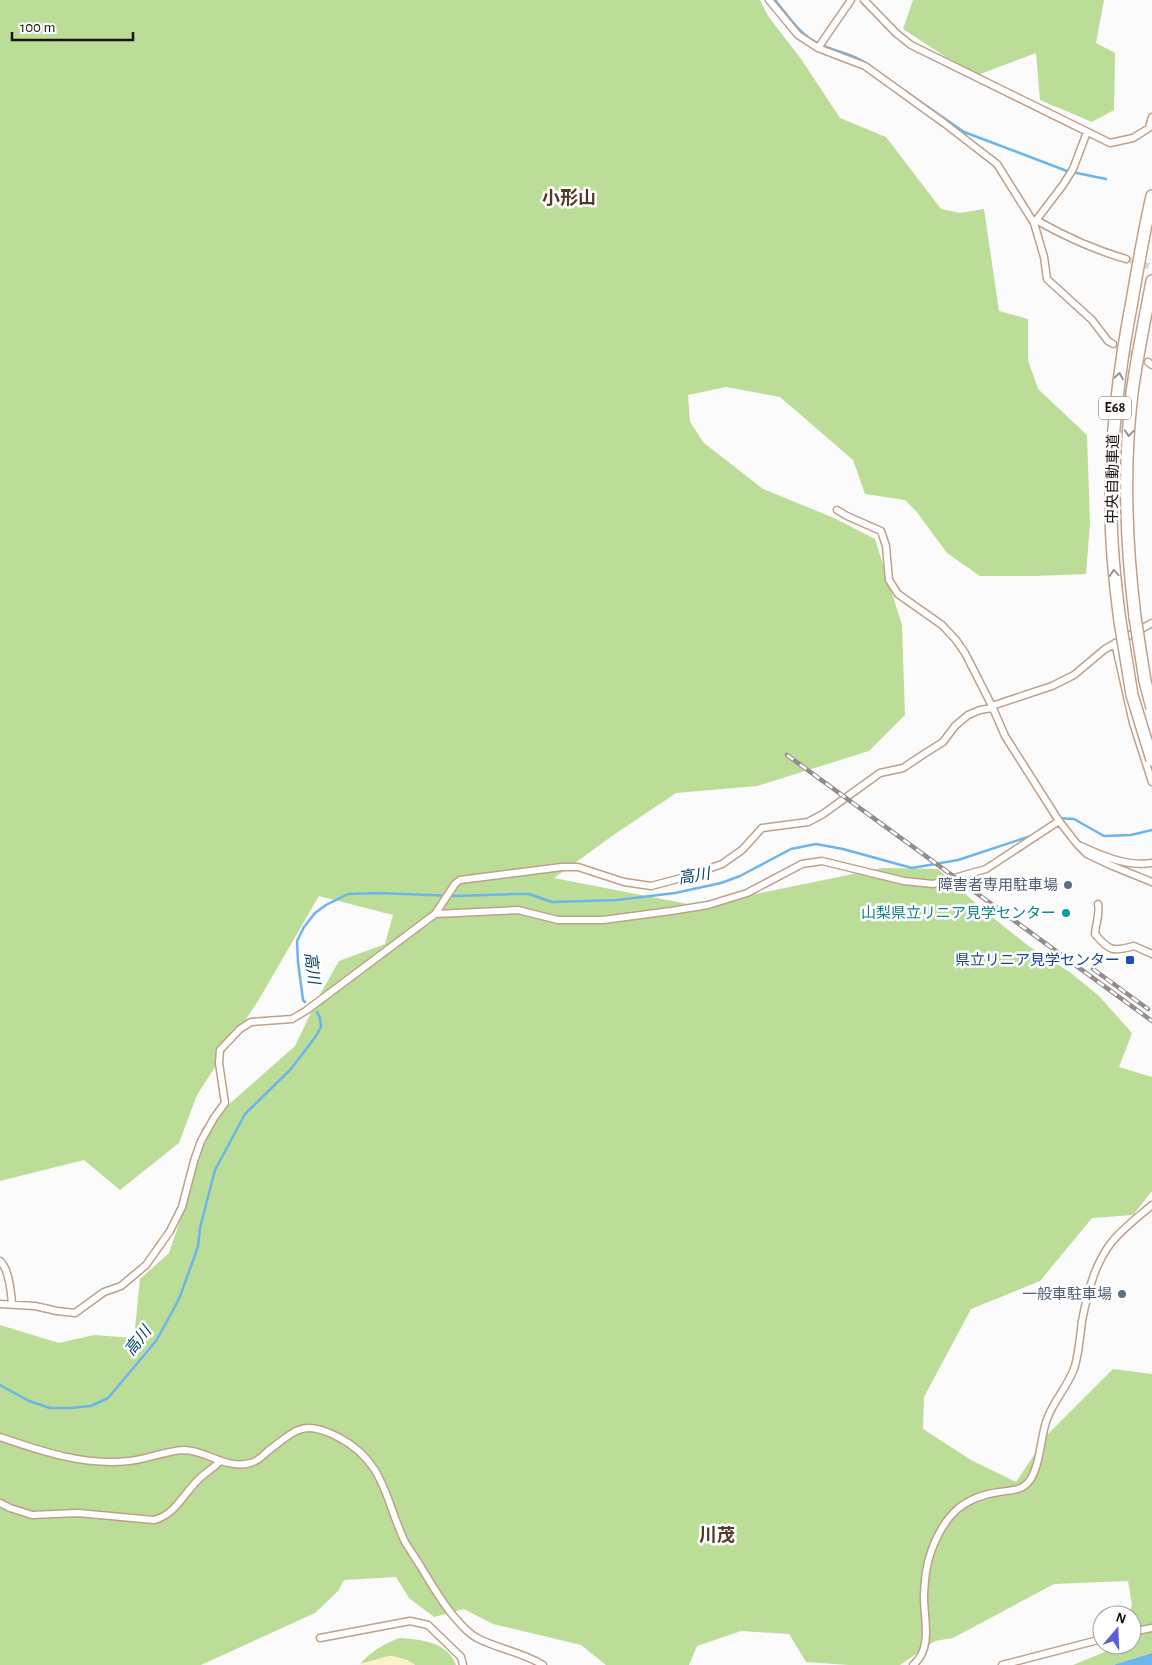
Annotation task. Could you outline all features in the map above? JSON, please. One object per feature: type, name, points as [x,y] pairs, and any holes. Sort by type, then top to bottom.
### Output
[{"type":"highway","name":"中央自動車道","points":[[1152,196],[1118,382],[1114,418],[1111,507],[1113,563],[1120,621],[1132,695],[1152,760]]},
{"type":"highway","name":"中央自動車道","points":[[1152,281],[1132,393],[1127,504],[1128,542],[1135,617],[1145,681],[1152,708]]},
{"type":"street","points":[[769,0],[798,35],[818,48],[865,66],[944,123],[996,164],[1035,221],[1044,257],[1047,279],[1092,320],[1108,341],[1113,344]]},
{"type":"street","points":[[818,48],[850,0]]},
{"type":"street","points":[[864,0],[896,34],[910,45],[1110,143],[1133,138],[1150,129],[1152,117]]},
{"type":"street","points":[[1035,221],[1071,172],[1087,132]]},
{"type":"street","points":[[1035,221],[1086,245],[1126,259]]},
{"type":"street","points":[[837,510],[881,531],[886,546],[889,580],[898,594],[942,625],[956,640],[992,707],[1005,736],[1059,821],[1077,844],[1087,854],[1152,882]]},
{"type":"street","points":[[0,1304],[35,1306],[75,1313],[104,1292],[121,1286],[146,1265],[170,1232],[182,1207],[201,1141],[225,1103],[219,1063],[220,1050],[240,1028],[251,1022],[292,1019],[435,914],[460,880],[578,867],[624,882],[651,886],[714,867],[722,864],[742,850],[762,828],[808,822],[823,814],[880,773],[903,768],[942,742],[955,726],[968,715],[1052,686],[1074,675],[1105,649],[1152,623]]},
{"type":"street","points":[[1115,644],[1132,723],[1152,782]]},
{"type":"street","points":[[435,914],[518,910],[558,920],[603,920],[671,911],[708,905],[747,893],[802,864],[822,861],[904,881],[933,884],[986,869],[1059,821]]},
{"type":"street","points":[[1077,844],[1098,854],[1118,860],[1138,864],[1152,863]]},
{"type":"street","points":[[1098,904],[1099,911],[1095,934],[1104,945],[1118,950],[1134,946],[1152,954]]},
{"type":"street","points":[[913,1665],[919,1660],[925,1643],[924,1596],[926,1570],[938,1536],[950,1516],[961,1505],[977,1497],[1023,1488],[1030,1479],[1035,1468],[1047,1419],[1070,1379],[1075,1365],[1087,1297],[1095,1273],[1110,1244],[1152,1205]]},
{"type":"street","points":[[0,1261],[8,1273],[12,1304]]},
{"type":"street","points":[[0,1437],[34,1449],[72,1459],[107,1462],[129,1461],[186,1450],[235,1464],[252,1463],[288,1435],[303,1427],[320,1430],[344,1440],[361,1452],[373,1466],[382,1483],[405,1542],[436,1593],[456,1620],[475,1637],[522,1654],[543,1665]]},
{"type":"street","points":[[0,1503],[32,1515],[78,1513],[154,1520],[168,1514],[199,1479],[216,1467],[220,1461]]},
{"type":"street","points":[[320,1638],[410,1621],[428,1625],[461,1657],[463,1665]]},
{"type":"street","points":[[1002,1665],[1092,1642]]},
{"type":"green space","points":[[0,0],[760,0],[768,16],[801,59],[840,118],[886,137],[941,209],[960,213],[984,209],[999,311],[1028,319],[1028,360],[1038,389],[1087,435],[1090,523],[1086,574],[980,576],[947,553],[916,511],[905,500],[865,494],[853,460],[780,397],[726,387],[688,395],[690,422],[704,443],[763,489],[834,518],[875,539],[902,625],[905,715],[869,751],[757,786],[676,793],[554,878],[698,906],[882,868],[938,869],[982,909],[1030,947],[1071,973],[1099,996],[1132,1033],[1119,1067],[1152,1077],[1152,1191],[1133,1215],[1092,1218],[1040,1281],[971,1309],[924,1397],[923,1429],[971,1460],[1016,1482],[1048,1434],[1113,1369],[1152,1374],[1152,1653],[1113,1665],[1073,1665],[1097,1655],[1142,1655],[1142,1605],[1132,1605],[1128,1581],[1054,1584],[953,1638],[935,1641],[900,1665],[849,1665],[806,1662],[789,1634],[741,1631],[697,1646],[689,1665],[606,1665],[581,1645],[493,1624],[464,1609],[434,1617],[409,1598],[396,1577],[344,1580],[338,1591],[315,1613],[201,1665],[0,1665],[0,1325],[59,1343],[94,1335],[134,1338],[140,1279],[169,1253],[186,1203],[202,1128],[295,1046],[318,998],[339,961],[385,944],[393,915],[319,896],[258,1001],[197,1095],[179,1143],[120,1190],[84,1160],[0,1181]]},
{"type":"green space","points":[[913,0],[1104,0],[1096,43],[1115,53],[1114,110],[1092,122],[1040,100],[1036,53],[975,76],[903,29]]},
{"type":"green space","points":[[399,1638],[416,1639],[432,1643],[447,1651],[456,1665],[415,1665],[407,1660],[392,1656],[360,1664],[378,1648]]},
{"type":"sand","points":[[392,1656],[407,1660],[415,1665],[359,1665],[385,1657]]},
{"type":"water","points":[[1152,1653],[1152,1665],[1113,1665]]},
{"type":"waterway","points":[[775,0],[806,36],[825,47],[858,59],[870,66]]},
{"type":"waterway","points":[[905,91],[964,132],[1067,171],[1106,179]]},
{"type":"waterway","name":"高川","points":[[1058,818],[1074,819],[1104,836],[1131,835],[1152,830]]},
{"type":"waterway","name":"高川","points":[[305,1002],[303,1000],[298,962],[297,941],[304,927],[315,913],[348,894],[378,893],[454,896],[529,894],[552,902],[617,900],[675,893],[721,883],[740,876],[791,849],[816,844],[843,849],[912,868],[958,860],[1031,836]]},
{"type":"waterway","name":"高川","points":[[0,1385],[29,1401],[50,1408],[91,1406],[108,1398],[156,1341],[179,1299],[198,1246],[200,1228],[215,1170],[245,1114],[291,1069],[316,1036],[321,1027],[317,1012]]},
{"type":"tunnel","points":[[1126,259],[1152,267]]},
{"type":"tunnel","points":[[1113,344],[1148,362]]},
{"type":"railway","points":[[787,755],[1152,1021]]},
{"type":"railway","points":[[1093,969],[1148,1009]]},
{"type":"place","name":"障害者専用駐車場","points":[[1068,885]]},
{"type":"place","name":"山梨県立リニア見学センター","points":[[1066,913]]},
{"type":"place","name":"県立リニア見学センター","points":[[1130,960]]},
{"type":"place","name":"一般車駐車場","points":[[1122,1294]]},
{"type":"district","name":"小形山","points":[[569,199]]},
{"type":"district","name":"川茂","points":[[717,1536]]}]
